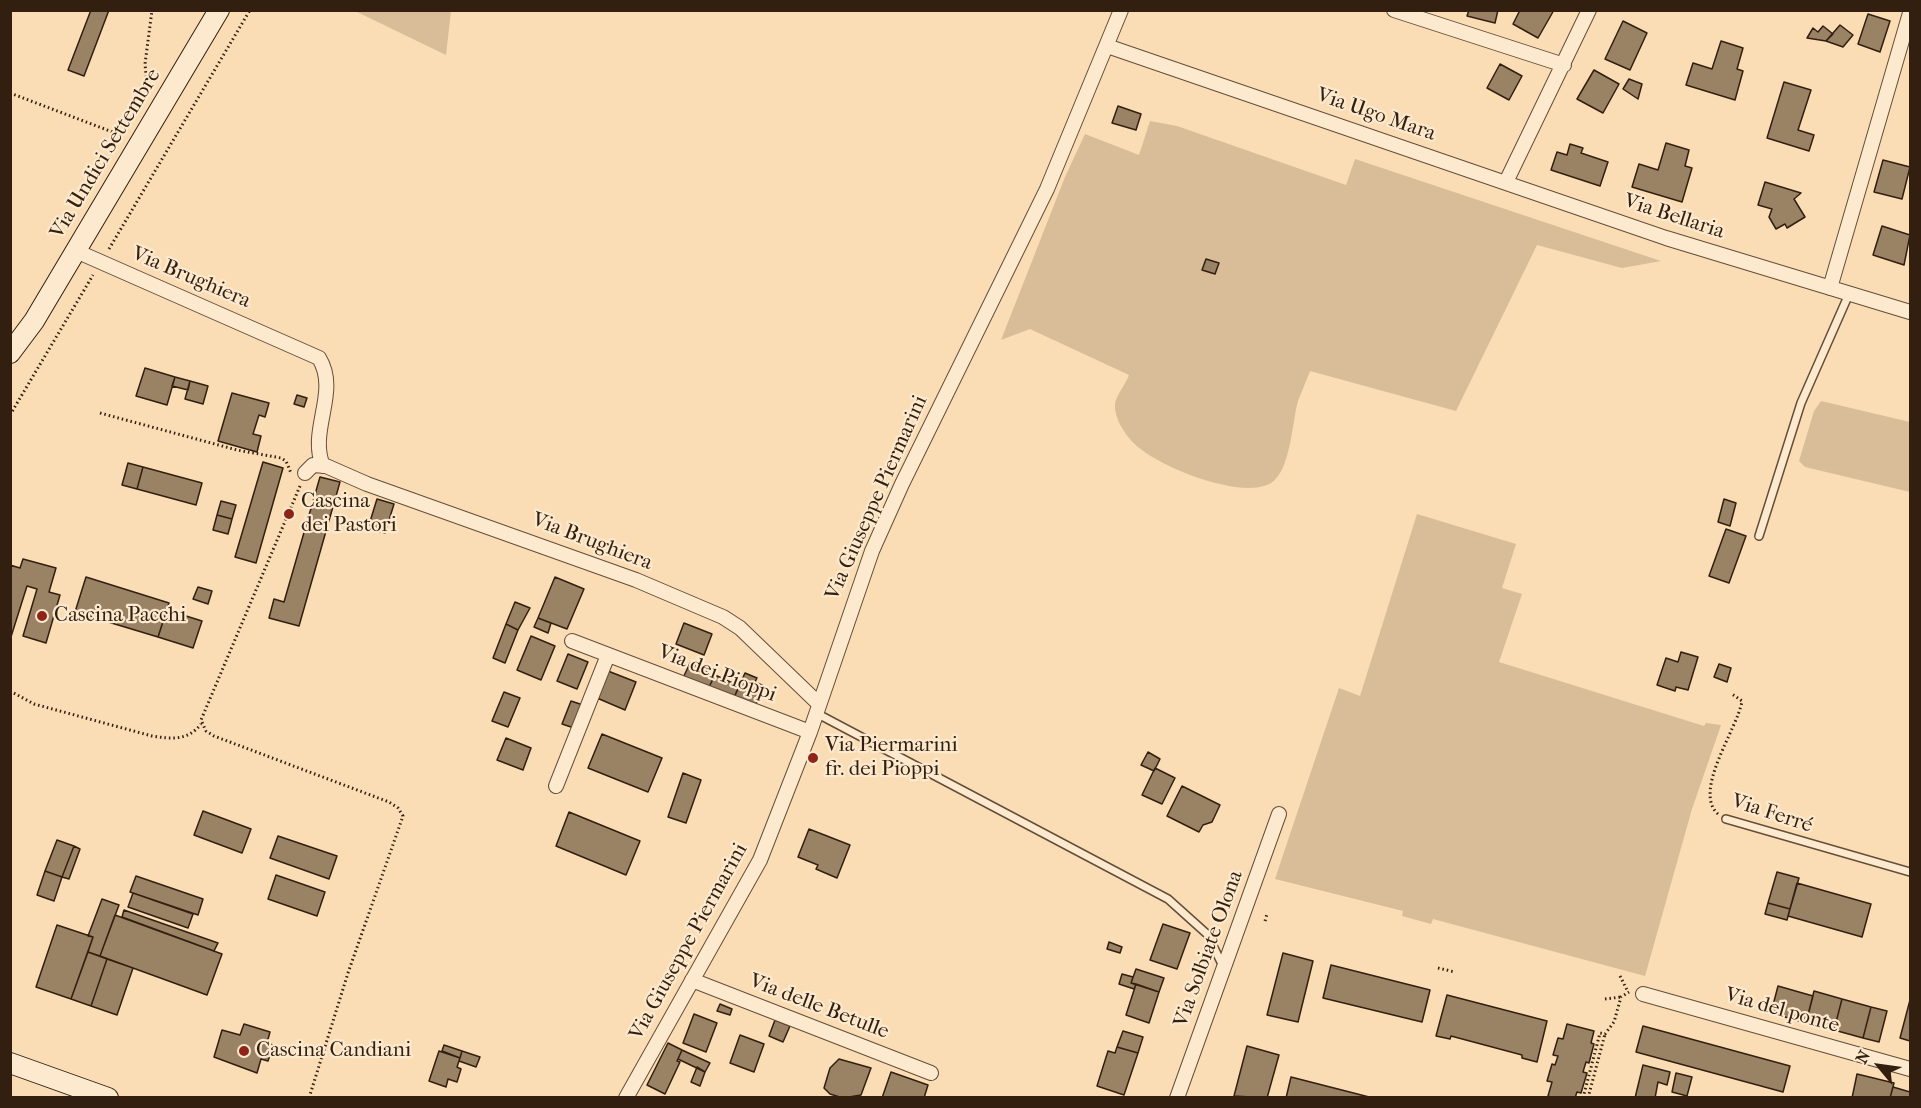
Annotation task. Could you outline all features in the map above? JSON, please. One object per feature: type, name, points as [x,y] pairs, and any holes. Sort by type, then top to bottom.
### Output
[{"type":"street","name":"Via Undici Settembre","points":[[10,366],[34,321],[219,10]]},
{"type":"street","name":"Via Giuseppe Piermarini","points":[[626,1098],[760,860],[810,732],[862,575],[883,525],[1047,189],[1121,10]]},
{"type":"street","points":[[1394,10],[1564,64]]},
{"type":"street","points":[[1506,182],[1590,10]]},
{"type":"street","points":[[1830,288],[1911,13]]},
{"type":"street","name":"Via Ugo Mara","points":[[1107,46],[1506,182]]},
{"type":"street","name":"Via Bellaria","points":[[1506,182],[1666,238],[1849,294]]},
{"type":"street","name":"Via Brughiera","points":[[76,251],[319,358],[326,373],[324,407],[317,436],[317,446],[323,466],[636,580],[723,617],[740,628],[818,709]]},
{"type":"street","points":[[1849,294],[1911,312]]},
{"type":"street","name":"Via Undici Settembre","points":[[10,353],[34,321]]},
{"type":"street","points":[[303,478],[313,465],[323,466]]},
{"type":"street","name":"Via dei Pioppi","points":[[572,641],[810,732]]},
{"type":"street","points":[[556,786],[608,655]]},
{"type":"street","name":"Via Solbiate Olona","points":[[1177,1098],[1279,814]]},
{"type":"street","name":"Via delle Betulle","points":[[692,980],[931,1073]]},
{"type":"street","name":"Via del ponte","points":[[1643,993],[1911,1069]]},
{"type":"street","points":[[10,1064],[108,1098]]},
{"type":"lane","points":[[1759,536],[1801,403],[1849,294]]},
{"type":"lane","points":[[818,709],[1168,899],[1195,920],[1207,934],[1224,967]]},
{"type":"lane","name":"Via Ferré","points":[[1726,819],[1911,872]]},
{"type":"path","points":[[152,10],[145,64],[148,95],[156,118]]},
{"type":"path","points":[[10,415],[250,10]]},
{"type":"path","points":[[10,93],[141,143]]},
{"type":"path","points":[[10,691],[34,704],[152,736],[167,738],[189,736],[202,723],[209,698],[303,478],[280,458],[237,450],[100,413]]},
{"type":"path","name":"Via Ferré","points":[[1726,819],[1712,808],[1710,799],[1711,783],[1722,751],[1741,710],[1742,701],[1732,694]]},
{"type":"path","points":[[202,723],[206,731],[214,736],[389,802],[404,816],[348,973],[309,1098]]},
{"type":"path","points":[[1265,921],[1268,914]]},
{"type":"path","points":[[1438,968],[1455,972]]},
{"type":"path","points":[[1620,976],[1628,992]]},
{"type":"path","points":[[1605,999],[1621,997],[1628,992],[1643,993]]},
{"type":"path","points":[[1588,1098],[1605,1034],[1614,1022],[1621,997]]},
{"type":"path","points":[[1583,1098],[1600,1033],[1605,1034]]},
{"type":"shaded area","points":[[355,11],[451,11],[446,55]]},
{"type":"shaded area","points":[[1150,121],[1177,126],[1346,185],[1355,159],[1661,261],[1622,268],[1537,245],[1456,411],[1310,371],[1298,401],[1287,457],[1278,477],[1271,483],[1258,487],[1242,488],[1205,480],[1153,458],[1127,436],[1117,417],[1115,404],[1129,375],[1030,329],[1001,340],[1065,177],[1085,134],[1139,155]]},
{"type":"shaded area","points":[[1821,401],[1910,422],[1910,492],[1805,467],[1799,461],[1814,411]]},
{"type":"shaded area","points":[[1417,514],[1516,544],[1502,588],[1522,594],[1499,662],[1704,726],[1706,723],[1721,725],[1692,809],[1645,976],[1433,919],[1431,924],[1402,916],[1403,911],[1275,879],[1339,688],[1360,696]]},
{"type":"building","points":[[91,10],[109,10],[84,76],[68,70]]},
{"type":"building","points":[[1469,10],[1498,10],[1495,23],[1467,16]]},
{"type":"building","points":[[1520,10],[1554,10],[1538,38],[1513,24]]},
{"type":"building","points":[[1868,14],[1890,21],[1880,52],[1858,44]]},
{"type":"building","points":[[1623,21],[1647,33],[1630,70],[1605,59]]},
{"type":"building","points":[[1840,25],[1853,35],[1843,47],[1826,41]]},
{"type":"building","points":[[1823,26],[1833,34],[1826,41],[1807,38],[1813,28],[1818,32]]},
{"type":"building","points":[[1721,41],[1743,48],[1737,69],[1743,71],[1735,100],[1686,85],[1693,63],[1712,69]]},
{"type":"building","points":[[1500,64],[1522,76],[1509,100],[1487,88]]},
{"type":"building","points":[[1594,70],[1619,84],[1603,113],[1577,99]]},
{"type":"building","points":[[1629,79],[1642,84],[1638,99],[1623,89]]},
{"type":"building","points":[[1784,82],[1811,90],[1798,130],[1814,135],[1809,151],[1767,138]]},
{"type":"building","points":[[1118,106],[1141,114],[1136,130],[1112,123]]},
{"type":"building","points":[[1666,143],[1689,150],[1685,166],[1692,168],[1682,202],[1632,187],[1639,164],[1658,170]]},
{"type":"building","points":[[1570,144],[1583,148],[1581,153],[1608,162],[1600,186],[1551,170],[1557,152],[1567,155]]},
{"type":"building","points":[[1883,160],[1910,167],[1902,199],[1874,192]]},
{"type":"building","points":[[1765,182],[1801,193],[1794,199],[1805,217],[1787,228],[1785,224],[1776,229],[1769,217],[1772,209],[1758,205]]},
{"type":"building","points":[[1882,226],[1910,235],[1904,265],[1873,255]]},
{"type":"building","points":[[1206,259],[1219,263],[1215,274],[1202,270]]},
{"type":"building","points":[[145,368],[175,377],[167,405],[136,396]]},
{"type":"building","points":[[175,377],[190,381],[188,390],[172,386]]},
{"type":"building","points":[[190,381],[208,386],[203,404],[185,399]]},
{"type":"building","points":[[232,393],[269,403],[265,417],[259,415],[253,434],[261,436],[257,452],[218,441]]},
{"type":"building","points":[[297,395],[307,398],[304,407],[294,404]]},
{"type":"building","points":[[263,462],[283,468],[256,563],[235,557]]},
{"type":"building","points":[[128,463],[143,467],[137,489],[122,485]]},
{"type":"building","points":[[143,467],[202,483],[196,505],[137,489]]},
{"type":"building","points":[[320,477],[340,482],[299,626],[269,618],[274,599],[284,602]]},
{"type":"building","points":[[377,499],[394,504],[385,533],[368,528]]},
{"type":"building","points":[[1724,499],[1736,503],[1730,526],[1718,522]]},
{"type":"building","points":[[221,501],[236,505],[232,519],[217,515]]},
{"type":"building","points":[[217,515],[232,519],[228,534],[213,530]]},
{"type":"building","points":[[1726,529],[1746,536],[1729,583],[1709,576]]},
{"type":"building","name":"Cascina Pacchi","points":[[23,559],[56,568],[49,592],[60,595],[46,643],[23,636],[37,589],[27,586],[10,640],[10,565],[20,568]]},
{"type":"building","points":[[86,577],[169,603],[158,637],[75,612]]},
{"type":"building","points":[[555,577],[584,589],[567,629],[538,618]]},
{"type":"building","points":[[198,587],[212,591],[208,604],[193,599]]},
{"type":"building","points":[[515,602],[530,608],[518,630],[506,624]]},
{"type":"building","points":[[167,610],[202,621],[193,648],[158,637]]},
{"type":"building","points":[[538,618],[551,623],[548,633],[534,627]]},
{"type":"building","points":[[684,623],[712,634],[704,655],[676,644]]},
{"type":"building","points":[[506,624],[518,630],[505,663],[493,658]]},
{"type":"building","points":[[531,636],[555,646],[541,680],[517,670]]},
{"type":"building","points":[[1681,652],[1698,657],[1688,690],[1676,687],[1675,691],[1657,685],[1666,658],[1678,662]]},
{"type":"building","points":[[568,654],[588,662],[577,689],[557,681]]},
{"type":"building","points":[[690,663],[715,675],[708,689],[683,678]]},
{"type":"building","points":[[1719,664],[1731,668],[1727,682],[1714,677]]},
{"type":"building","points":[[608,671],[636,682],[625,710],[597,698]]},
{"type":"building","points":[[745,673],[757,678],[755,682],[764,686],[754,709],[733,700]]},
{"type":"building","points":[[715,675],[739,686],[733,700],[708,689]]},
{"type":"building","points":[[504,692],[520,698],[508,727],[492,721]]},
{"type":"building","points":[[571,701],[583,705],[574,728],[562,724]]},
{"type":"building","points":[[602,734],[662,758],[648,792],[588,768]]},
{"type":"building","points":[[506,738],[531,748],[523,770],[497,760]]},
{"type":"building","points":[[1148,752],[1160,759],[1154,771],[1141,765]]},
{"type":"building","points":[[1155,768],[1175,778],[1162,804],[1142,795]]},
{"type":"building","points":[[683,773],[701,780],[686,823],[668,817]]},
{"type":"building","points":[[1182,786],[1220,805],[1212,822],[1203,825],[1199,832],[1167,816]]},
{"type":"building","points":[[203,811],[251,829],[242,853],[194,835]]},
{"type":"building","points":[[569,812],[640,841],[626,875],[556,846]]},
{"type":"building","points":[[809,829],[850,845],[837,878],[816,869],[818,865],[798,857]]},
{"type":"building","points":[[278,836],[337,856],[329,879],[270,858]]},
{"type":"building","points":[[57,840],[74,846],[62,877],[45,871]]},
{"type":"building","points":[[74,846],[80,849],[69,879],[62,877]]},
{"type":"building","points":[[45,871],[62,877],[54,901],[37,895]]},
{"type":"building","points":[[1777,872],[1799,878],[1790,909],[1768,903]]},
{"type":"building","points":[[276,875],[325,892],[317,916],[268,899]]},
{"type":"building","points":[[136,876],[203,899],[198,915],[130,892]]},
{"type":"building","points":[[1797,883],[1871,904],[1862,937],[1788,916]]},
{"type":"building","points":[[133,893],[193,914],[188,928],[128,907]]},
{"type":"building","points":[[102,899],[119,905],[100,956],[88,952],[93,937],[88,936]]},
{"type":"building","points":[[1768,903],[1790,909],[1787,920],[1765,914]]},
{"type":"building","points":[[124,910],[218,943],[214,951],[122,917]]},
{"type":"building","points":[[115,915],[222,954],[207,995],[100,956]]},
{"type":"building","points":[[1163,924],[1190,933],[1177,969],[1150,960]]},
{"type":"building","points":[[57,925],[93,937],[71,999],[36,987]]},
{"type":"building","points":[[1109,942],[1122,947],[1120,953],[1107,949]]},
{"type":"building","points":[[88,952],[107,959],[91,1006],[71,999]]},
{"type":"building","points":[[1283,953],[1313,961],[1298,1022],[1267,1015]]},
{"type":"building","points":[[107,959],[133,968],[117,1015],[91,1006]]},
{"type":"building","points":[[1331,965],[1430,990],[1422,1022],[1323,998]]},
{"type":"building","points":[[1136,969],[1164,978],[1159,992],[1131,983]]},
{"type":"building","points":[[1122,974],[1133,977],[1131,983],[1136,984],[1134,989],[1119,984]]},
{"type":"building","points":[[1136,984],[1159,992],[1149,1023],[1126,1015]]},
{"type":"building","points":[[1778,986],[1813,996],[1806,1023],[1771,1013]]},
{"type":"building","points":[[1814,991],[1842,999],[1834,1030],[1806,1023]]},
{"type":"building","points":[[1447,995],[1547,1021],[1537,1062],[1522,1058],[1522,1055],[1451,1036],[1450,1039],[1436,1036]]},
{"type":"building","points":[[1842,999],[1871,1007],[1863,1038],[1834,1030]]},
{"type":"building","points":[[1910,1000],[1910,1041],[1900,1038]]},
{"type":"building","points":[[720,1004],[732,1009],[730,1015],[717,1011]]},
{"type":"building","points":[[1871,1007],[1887,1011],[1879,1042],[1863,1038]]},
{"type":"building","points":[[694,1014],[717,1023],[706,1052],[683,1043]]},
{"type":"building","points":[[775,1020],[790,1026],[783,1042],[769,1036]]},
{"type":"building","name":"Cascina Candiani","points":[[244,1024],[270,1032],[267,1043],[273,1045],[268,1061],[261,1059],[257,1073],[214,1057],[222,1030],[240,1035]]},
{"type":"building","points":[[1567,1024],[1594,1031],[1591,1043],[1594,1044],[1589,1063],[1586,1062],[1583,1072],[1587,1073],[1581,1093],[1577,1092],[1575,1098],[1553,1098],[1548,1096],[1552,1082],[1547,1081],[1552,1064],[1555,1065],[1558,1056],[1553,1055],[1558,1038],[1563,1039]]},
{"type":"building","points":[[1643,1026],[1790,1066],[1783,1092],[1636,1052]]},
{"type":"building","points":[[1123,1031],[1143,1037],[1138,1053],[1117,1047]]},
{"type":"building","points":[[740,1035],[764,1044],[754,1072],[730,1063]]},
{"type":"building","points":[[668,1043],[682,1050],[677,1061],[680,1062],[665,1094],[647,1085]]},
{"type":"building","points":[[444,1045],[462,1051],[460,1058],[442,1051]]},
{"type":"building","points":[[1247,1046],[1279,1055],[1267,1098],[1234,1096]]},
{"type":"building","points":[[1117,1047],[1138,1053],[1124,1095],[1097,1086],[1108,1051],[1115,1053]]},
{"type":"building","points":[[682,1050],[710,1063],[705,1072],[678,1059]]},
{"type":"building","points":[[439,1051],[460,1058],[457,1067],[461,1069],[457,1082],[448,1079],[446,1087],[429,1081]]},
{"type":"building","points":[[462,1051],[480,1057],[476,1067],[459,1061]]},
{"type":"building","points":[[839,1059],[871,1068],[861,1095],[843,1098],[830,1094],[824,1088],[830,1068]]},
{"type":"building","points":[[1643,1065],[1670,1072],[1667,1085],[1658,1082],[1655,1098],[1635,1098]]},
{"type":"building","points":[[697,1067],[705,1072],[700,1086],[691,1082]]},
{"type":"building","points":[[891,1072],[928,1085],[924,1098],[882,1098]]},
{"type":"building","points":[[1676,1073],[1692,1077],[1687,1096],[1672,1092]]},
{"type":"building","points":[[1857,1074],[1894,1083],[1890,1098],[1852,1098]]},
{"type":"building","points":[[1291,1077],[1373,1098],[1286,1098]]},
{"type":"building","points":[[1893,1087],[1910,1092],[1910,1098],[1890,1098]]},
{"type":"place","name":"Cascina dei Pastori","points":[[289,514]]},
{"type":"place","name":"Cascina Pacchi","points":[[42,616]]},
{"type":"place","name":"Via Piermarini fr. dei Pioppi","points":[[813,758]]},
{"type":"place","name":"Cascina Candiani","points":[[244,1051]]}]
